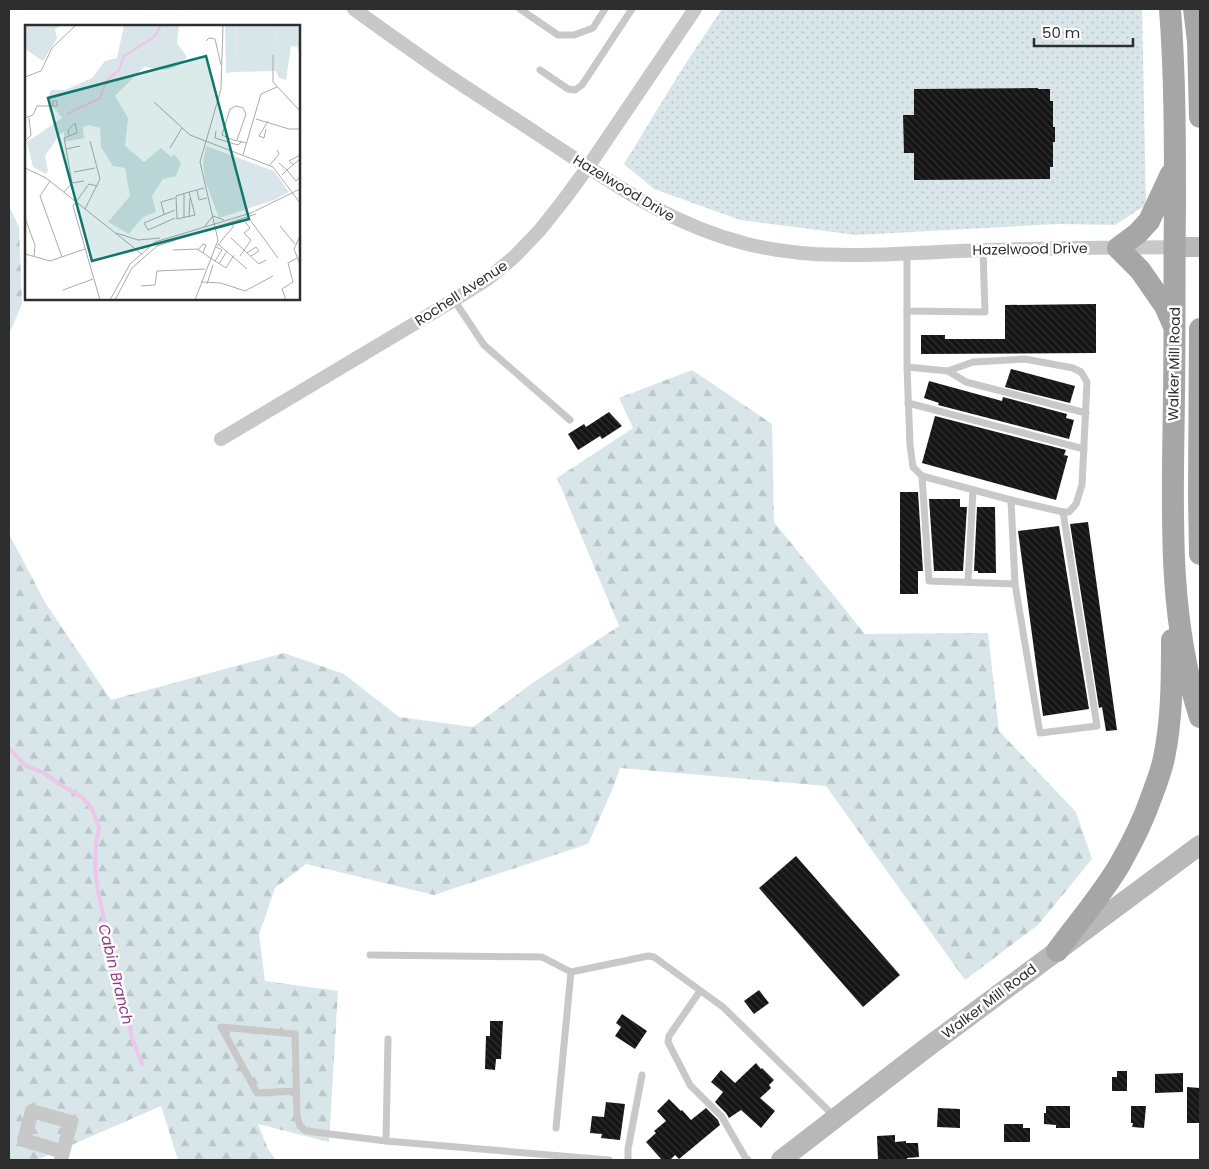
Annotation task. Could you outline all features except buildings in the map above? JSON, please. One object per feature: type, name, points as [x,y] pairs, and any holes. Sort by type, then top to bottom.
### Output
[{"type":"main road","name":"Walker Mill Road","points":[[1170,9],[1173,43],[1175,166],[1173,556],[1182,645],[1200,717]]},
{"type":"main road","points":[[1194,9],[1198,41],[1200,117]]},
{"type":"main road","points":[[1175,166],[1149,221],[1138,233],[1118,248],[1140,270],[1165,306],[1175,330]]},
{"type":"main road","name":"Walker Mill Road","points":[[1200,329],[1200,554]]},
{"type":"main road","points":[[1057,951],[1120,864],[1134,839],[1148,807],[1164,760],[1172,697],[1173,556]]},
{"type":"street","name":"Hazelwood Drive","points":[[354,9],[434,66],[621,189],[680,221],[725,238],[799,253],[821,255],[1174,247]]},
{"type":"street","name":"Rochell Avenue","points":[[221,439],[454,300],[489,278],[514,257],[563,202],[695,9]]},
{"type":"street","points":[[1174,247],[1200,247]]},
{"type":"street","name":"Walker Mill Road","points":[[781,1160],[1200,844]]},
{"type":"lane","points":[[520,9],[558,35],[574,35],[593,28],[605,9]]},
{"type":"lane","points":[[540,70],[568,89],[575,90],[582,85],[632,9]]},
{"type":"lane","points":[[907,310],[985,312],[983,250]]},
{"type":"lane","points":[[907,253],[907,367],[908,403],[913,467],[922,476],[1063,512],[1069,512],[1076,504],[1082,485],[1086,413],[1087,382],[1081,372],[1073,368],[1025,359],[973,362],[948,371],[907,367]]},
{"type":"lane","points":[[454,300],[484,345],[570,420]]},
{"type":"lane","points":[[948,371],[966,382],[1086,413]]},
{"type":"lane","points":[[908,403],[1084,449]]},
{"type":"lane","points":[[922,476],[929,581],[1015,584]]},
{"type":"lane","points":[[968,582],[973,490]]},
{"type":"lane","points":[[1011,500],[1015,584],[1040,733],[1097,726],[1063,512]]},
{"type":"lane","points":[[370,955],[542,957],[571,972],[648,956],[654,957],[723,1007],[835,1118]]},
{"type":"lane","points":[[556,1128],[571,972]]},
{"type":"lane","points":[[700,991],[669,1036],[668,1042],[690,1085],[722,1117],[748,1160]]},
{"type":"lane","points":[[296,1091],[257,1093],[221,1027],[295,1034],[297,1116],[300,1126],[306,1131],[609,1160]]},
{"type":"lane","points":[[386,1140],[388,1039]]},
{"type":"lane","points":[[628,1160],[628,1149],[642,1075]]},
{"type":"green space","points":[[722,9],[1142,9],[1146,205],[1115,225],[1058,224],[856,235],[740,220],[654,189],[624,164],[682,69]]},
{"type":"green space","points":[[9,206],[19,227],[22,304],[9,334]]},
{"type":"green space","points":[[692,370],[772,424],[774,522],[865,634],[988,633],[999,731],[1076,812],[1092,859],[1038,925],[965,980],[826,786],[620,768],[588,844],[434,895],[306,864],[275,888],[259,935],[265,981],[338,991],[329,1142],[258,1124],[268,1149],[276,1160],[178,1160],[161,1106],[37,1160],[9,1160],[9,534],[46,604],[111,700],[284,653],[344,674],[399,717],[473,727],[534,682],[619,626],[557,478],[633,428],[619,398]]},
{"type":"waterway","name":"Cabin Branch","points":[[9,748],[26,766],[44,773],[83,798],[92,809],[99,828],[96,842],[95,867],[106,944],[110,964],[128,1009],[131,1035],[142,1064]]}]
